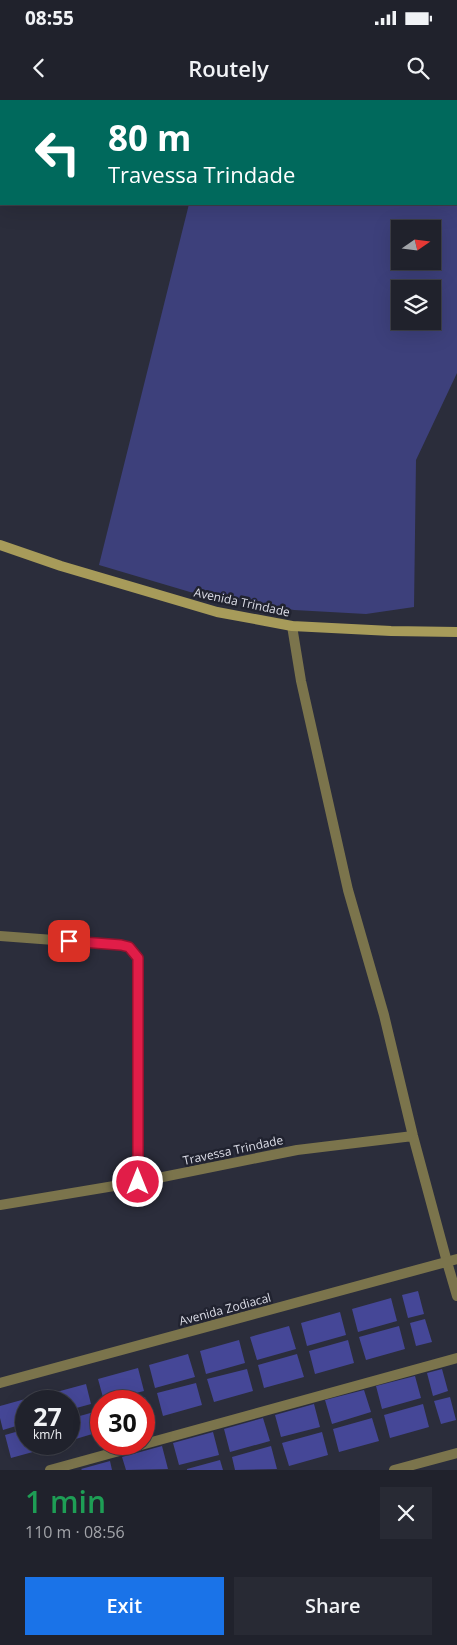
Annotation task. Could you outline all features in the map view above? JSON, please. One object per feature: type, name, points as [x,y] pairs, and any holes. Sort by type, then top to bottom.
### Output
[{"type":"main road","name":"Avenida Trindade","points":[[0,545],[61,566],[216,612],[292,626],[457,632]]},
{"type":"street","points":[[292,626],[301,681],[348,890],[384,1015],[413,1136],[452,1260],[457,1296]]},
{"type":"street","points":[[0,936],[121,945],[129,947],[138,958],[138,1182]]},
{"type":"street","name":"Travessa Trindade","points":[[0,1205],[138,1182],[297,1150],[413,1136]]},
{"type":"street","name":"Avenida Zodiacal","points":[[0,1383],[452,1260]]},
{"type":"street","points":[[50,1470],[457,1358]]},
{"type":"street","points":[[394,1470],[457,1453]]},
{"type":"shaded area","points":[[189,205],[457,205],[457,373],[416,460],[414,607],[366,614],[294,610],[190,592],[99,565]]},
{"type":"building","points":[[418,1291],[424,1314],[408,1318],[402,1295]]},
{"type":"building","points":[[391,1298],[397,1321],[358,1332],[352,1309]]},
{"type":"building","points":[[340,1312],[346,1335],[307,1346],[301,1323]]},
{"type":"building","points":[[425,1319],[432,1342],[416,1346],[410,1323]]},
{"type":"building","points":[[289,1326],[296,1349],[257,1360],[250,1337]]},
{"type":"building","points":[[399,1326],[405,1349],[366,1360],[359,1337]]},
{"type":"building","points":[[239,1340],[245,1363],[206,1374],[200,1351]]},
{"type":"building","points":[[348,1340],[354,1363],[315,1374],[309,1351]]},
{"type":"building","points":[[188,1354],[195,1377],[155,1388],[149,1365]]},
{"type":"building","points":[[297,1354],[304,1377],[264,1388],[258,1365]]},
{"type":"building","points":[[138,1368],[144,1390],[101,1390],[98,1379]]},
{"type":"building","points":[[247,1369],[253,1391],[214,1402],[207,1379]]},
{"type":"building","points":[[442,1369],[448,1391],[433,1396],[427,1373]]},
{"type":"building","points":[[415,1376],[421,1398],[382,1409],[376,1386]]},
{"type":"building","points":[[196,1383],[202,1405],[163,1416],[157,1393]]},
{"type":"building","points":[[86,1384],[90,1404],[80,1407],[80,1390],[64,1390]]},
{"type":"building","points":[[364,1390],[371,1412],[332,1424],[325,1400]]},
{"type":"building","points":[[450,1397],[456,1420],[441,1424],[434,1401]]},
{"type":"building","points":[[15,1402],[15,1426],[3,1430],[0,1406]]},
{"type":"building","points":[[314,1404],[320,1427],[281,1437],[275,1415]]},
{"type":"building","points":[[423,1404],[429,1427],[390,1438],[384,1415]]},
{"type":"building","points":[[90,1413],[90,1435],[80,1438],[80,1416]]},
{"type":"building","points":[[263,1418],[270,1441],[230,1452],[224,1429]]},
{"type":"building","points":[[372,1418],[379,1441],[339,1452],[333,1429]]},
{"type":"building","points":[[15,1432],[15,1455],[22,1455],[11,1458],[5,1435]]},
{"type":"building","points":[[213,1432],[219,1455],[179,1465],[173,1443]]},
{"type":"building","points":[[322,1432],[328,1455],[289,1466],[282,1443]]},
{"type":"building","points":[[162,1446],[168,1469],[126,1470],[122,1457],[129,1455],[155,1455],[155,1448]]},
{"type":"building","points":[[271,1446],[277,1469],[235,1470],[232,1457]]},
{"type":"building","points":[[220,1460],[223,1470],[187,1470],[187,1469]]},
{"type":"building","points":[[110,1461],[112,1470],[81,1469]]},
{"type":"route","points":[[69,941],[121,945],[129,947],[138,958],[138,1182]]}]
